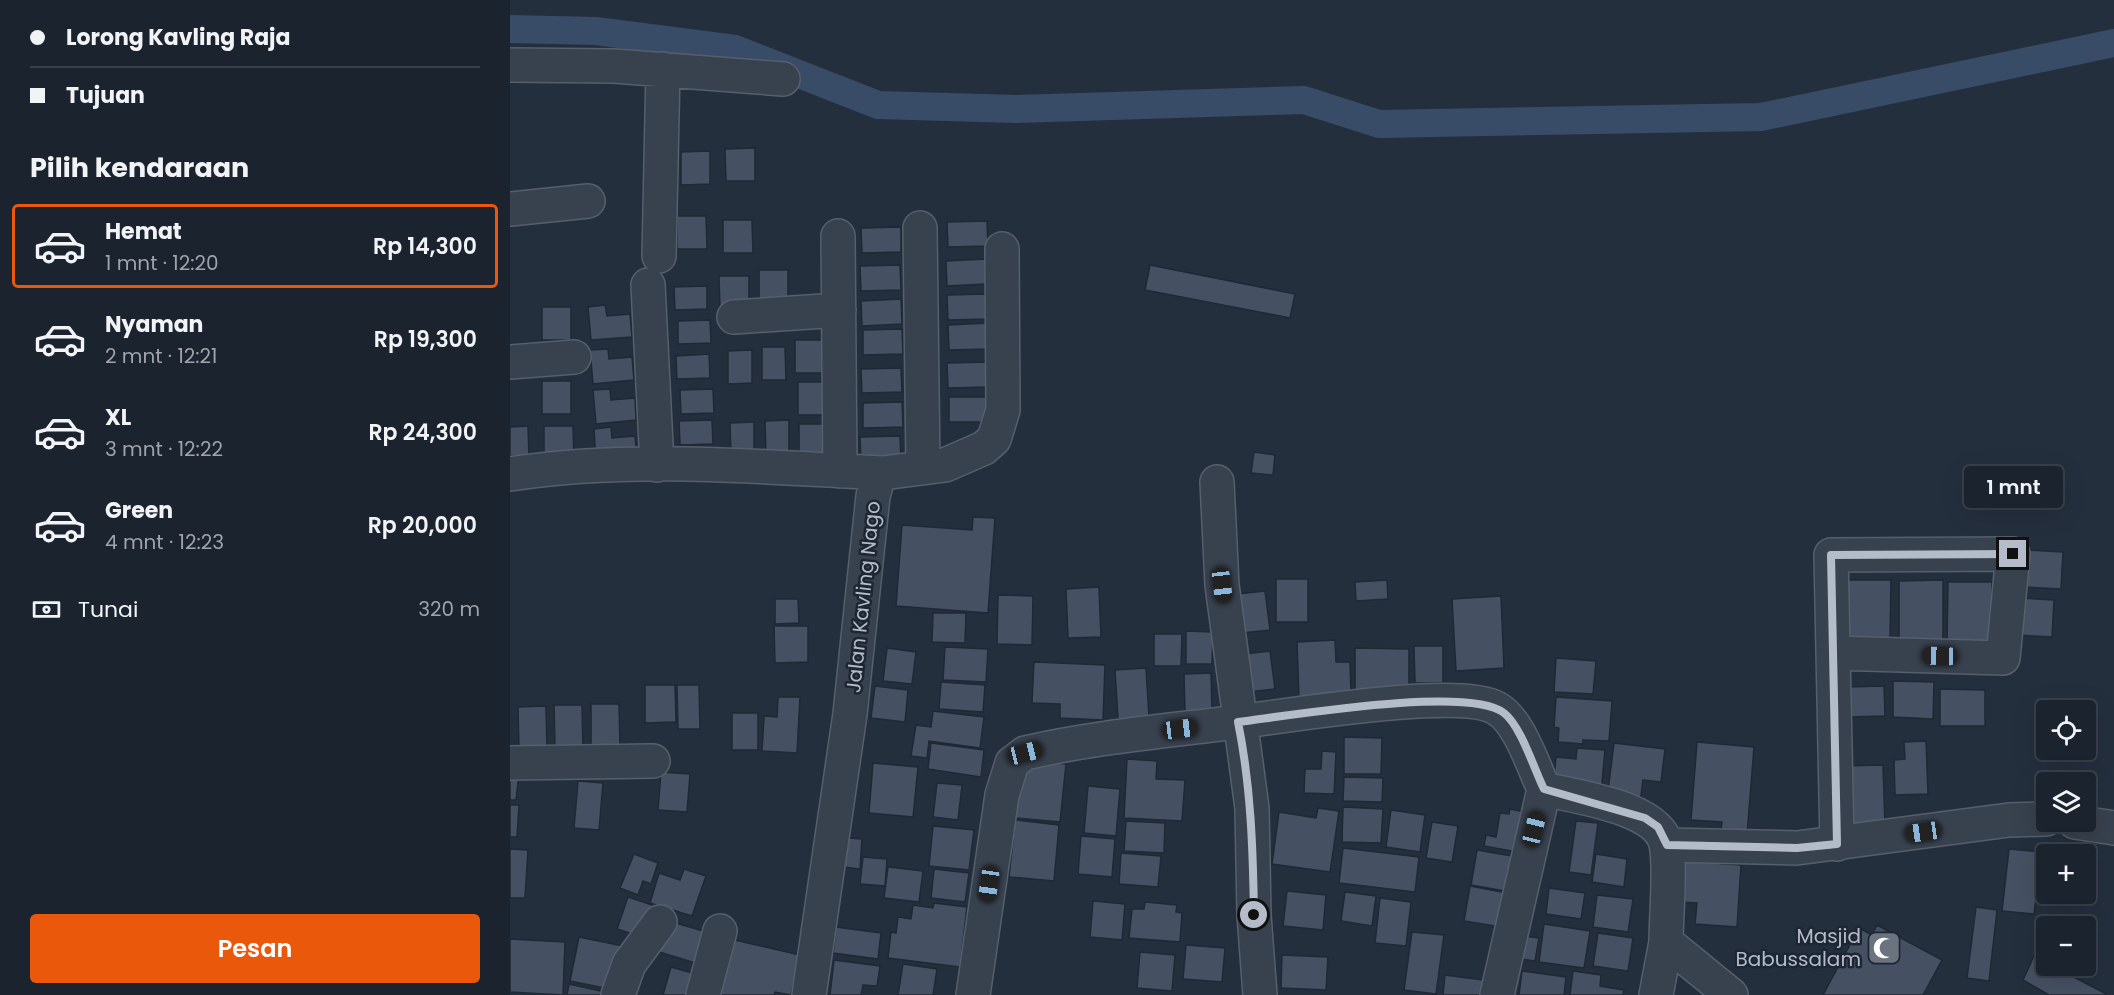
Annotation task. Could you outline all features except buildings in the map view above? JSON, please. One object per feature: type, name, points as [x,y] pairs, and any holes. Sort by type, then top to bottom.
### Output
[{"type":"street","points":[[510,65],[614,66],[783,79]]},
{"type":"street","points":[[657,465],[653,271],[663,69]]},
{"type":"street","points":[[510,209],[588,201]]},
{"type":"street","points":[[920,228],[923,467]]},
{"type":"street","points":[[838,236],[840,471]]},
{"type":"street","name":"Jalan Kavling Nago","points":[[809,995],[850,714],[873,496],[878,478],[883,473],[945,465],[984,448],[994,439],[1003,410],[1002,249]]},
{"type":"street","points":[[734,317],[839,310]]},
{"type":"street","points":[[510,362],[574,357]]},
{"type":"street","points":[[510,474],[542,469],[657,465],[883,473]]},
{"type":"street","points":[[1217,482],[1222,585],[1238,722],[1247,766],[1252,808],[1254,915],[1260,995]]},
{"type":"street","points":[[1833,653],[2003,658],[2013,554],[1831,555],[1833,653],[1837,844]]},
{"type":"street","points":[[973,995],[1002,795],[1012,763],[1025,753],[1355,706],[1459,701],[1488,704],[1506,714],[1544,789],[1497,995]]},
{"type":"street","points":[[510,762],[653,761]]},
{"type":"street","points":[[1544,789],[1645,818],[1658,827],[1667,845],[1665,942],[1656,995]]},
{"type":"street","points":[[1667,845],[1797,848],[2009,820],[2036,819]]},
{"type":"street","points":[[2096,825],[2114,828]]},
{"type":"street","points":[[618,995],[629,964],[660,922]]},
{"type":"street","points":[[703,995],[720,931]]},
{"type":"street","points":[[1665,942],[1731,995]]},
{"type":"waterway","points":[[510,29],[596,31],[735,49],[878,105],[1016,109],[1304,100],[1379,124],[1761,117],[2114,43]]},
{"type":"place","name":"Masjid Babussalam","points":[[1884,948]]},
{"type":"route","points":[[1254,915],[1252,808],[1247,766],[1238,722],[1355,706],[1459,701],[1488,704],[1497,708],[1506,714],[1513,724],[1544,789],[1632,812],[1658,827],[1667,845],[1797,848],[1837,844],[1831,555],[2013,554]]}]
